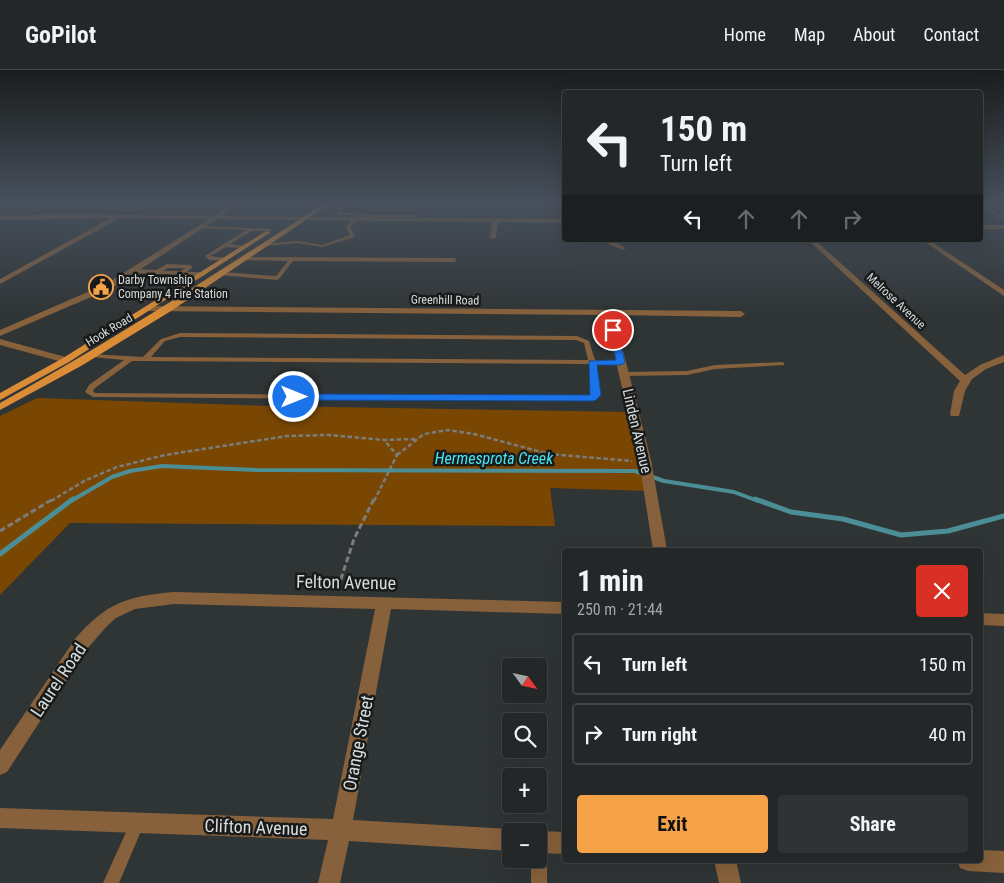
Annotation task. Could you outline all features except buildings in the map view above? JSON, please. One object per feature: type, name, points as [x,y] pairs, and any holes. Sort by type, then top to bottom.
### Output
[{"type":"main road","name":"Hook Road","points":[[0,396],[66,360],[245,247],[261,242]]},
{"type":"main road","name":"Hook Road","points":[[0,407],[168,309],[243,259],[261,242]]},
{"type":"street","points":[[0,282],[74,241]]},
{"type":"street","points":[[0,333],[109,286],[179,241]]},
{"type":"street","points":[[610,242],[623,248]]},
{"type":"street","name":"Melrose Avenue","points":[[813,242],[964,380]]},
{"type":"street","points":[[928,242],[1004,294]]},
{"type":"street","name":"Greenhill Road","points":[[149,309],[741,314]]},
{"type":"street","name":"Linden Avenue","points":[[609,314],[645,460],[660,548]]},
{"type":"street","points":[[0,342],[66,360]]},
{"type":"street","points":[[955,414],[957,398],[964,380],[973,371],[1004,358]]},
{"type":"street","name":"Felton Avenue","points":[[127,605],[140,601],[174,598],[562,608]]},
{"type":"street","name":"Orange Street","points":[[329,883],[341,830],[384,603]]},
{"type":"street","name":"Laurel Road","points":[[0,766],[81,644],[96,625],[108,614],[127,605]]},
{"type":"street","points":[[983,619],[1004,620]]},
{"type":"street","name":"Clifton Avenue","points":[[0,818],[341,830],[502,839]]},
{"type":"street","points":[[547,842],[562,843]]},
{"type":"street","points":[[983,861],[1004,862]]},
{"type":"street","points":[[726,863],[730,883]]},
{"type":"lane","points":[[226,259],[207,257],[232,241]]},
{"type":"lane","points":[[256,241],[298,242],[322,246],[338,241]]},
{"type":"lane","points":[[224,246],[245,247]]},
{"type":"lane","points":[[243,259],[454,260]]},
{"type":"lane","points":[[221,274],[277,278],[292,259]]},
{"type":"lane","points":[[156,272],[167,266],[190,267],[182,273]]},
{"type":"lane","points":[[133,271],[203,274]]},
{"type":"lane","points":[[131,358],[92,387],[89,392],[93,395],[586,399],[593,398],[596,395],[587,342],[578,338],[180,335],[163,340],[144,359]]},
{"type":"lane","points":[[92,355],[144,359],[621,362]]},
{"type":"lane","points":[[624,374],[687,373],[715,367],[782,364]]},
{"type":"lane","points":[[111,883],[137,823]]},
{"type":"lane","points":[[539,868],[539,883]]},
{"type":"path","points":[[338,588],[354,539],[397,455],[415,439],[434,431],[458,431],[536,452],[589,459],[644,461]]},
{"type":"path","points":[[0,531],[74,487],[116,467],[161,455],[229,446],[272,436],[317,435],[384,440],[415,439]]},
{"type":"path","points":[[384,440],[397,455]]},
{"type":"shaded area","points":[[37,398],[270,406],[633,412],[650,491],[550,488],[555,526],[70,523],[0,595],[0,416]]},
{"type":"waterway","name":"Hermesprota Creek","points":[[71,501],[112,477],[130,471],[162,466],[257,470],[635,471],[664,481],[734,492],[758,501]]},
{"type":"waterway","name":"Hermesprota Creek","points":[[0,554],[73,499]]},
{"type":"waterway","name":"Hermesprota Creek","points":[[755,499],[791,512],[843,519],[901,535],[948,531],[1004,516]]},
{"type":"place","name":"Darby Township Company 4 Fire Station","points":[[101,287]]},
{"type":"route","points":[[294,397],[593,398],[596,395],[592,363],[621,362],[613,330]]}]
